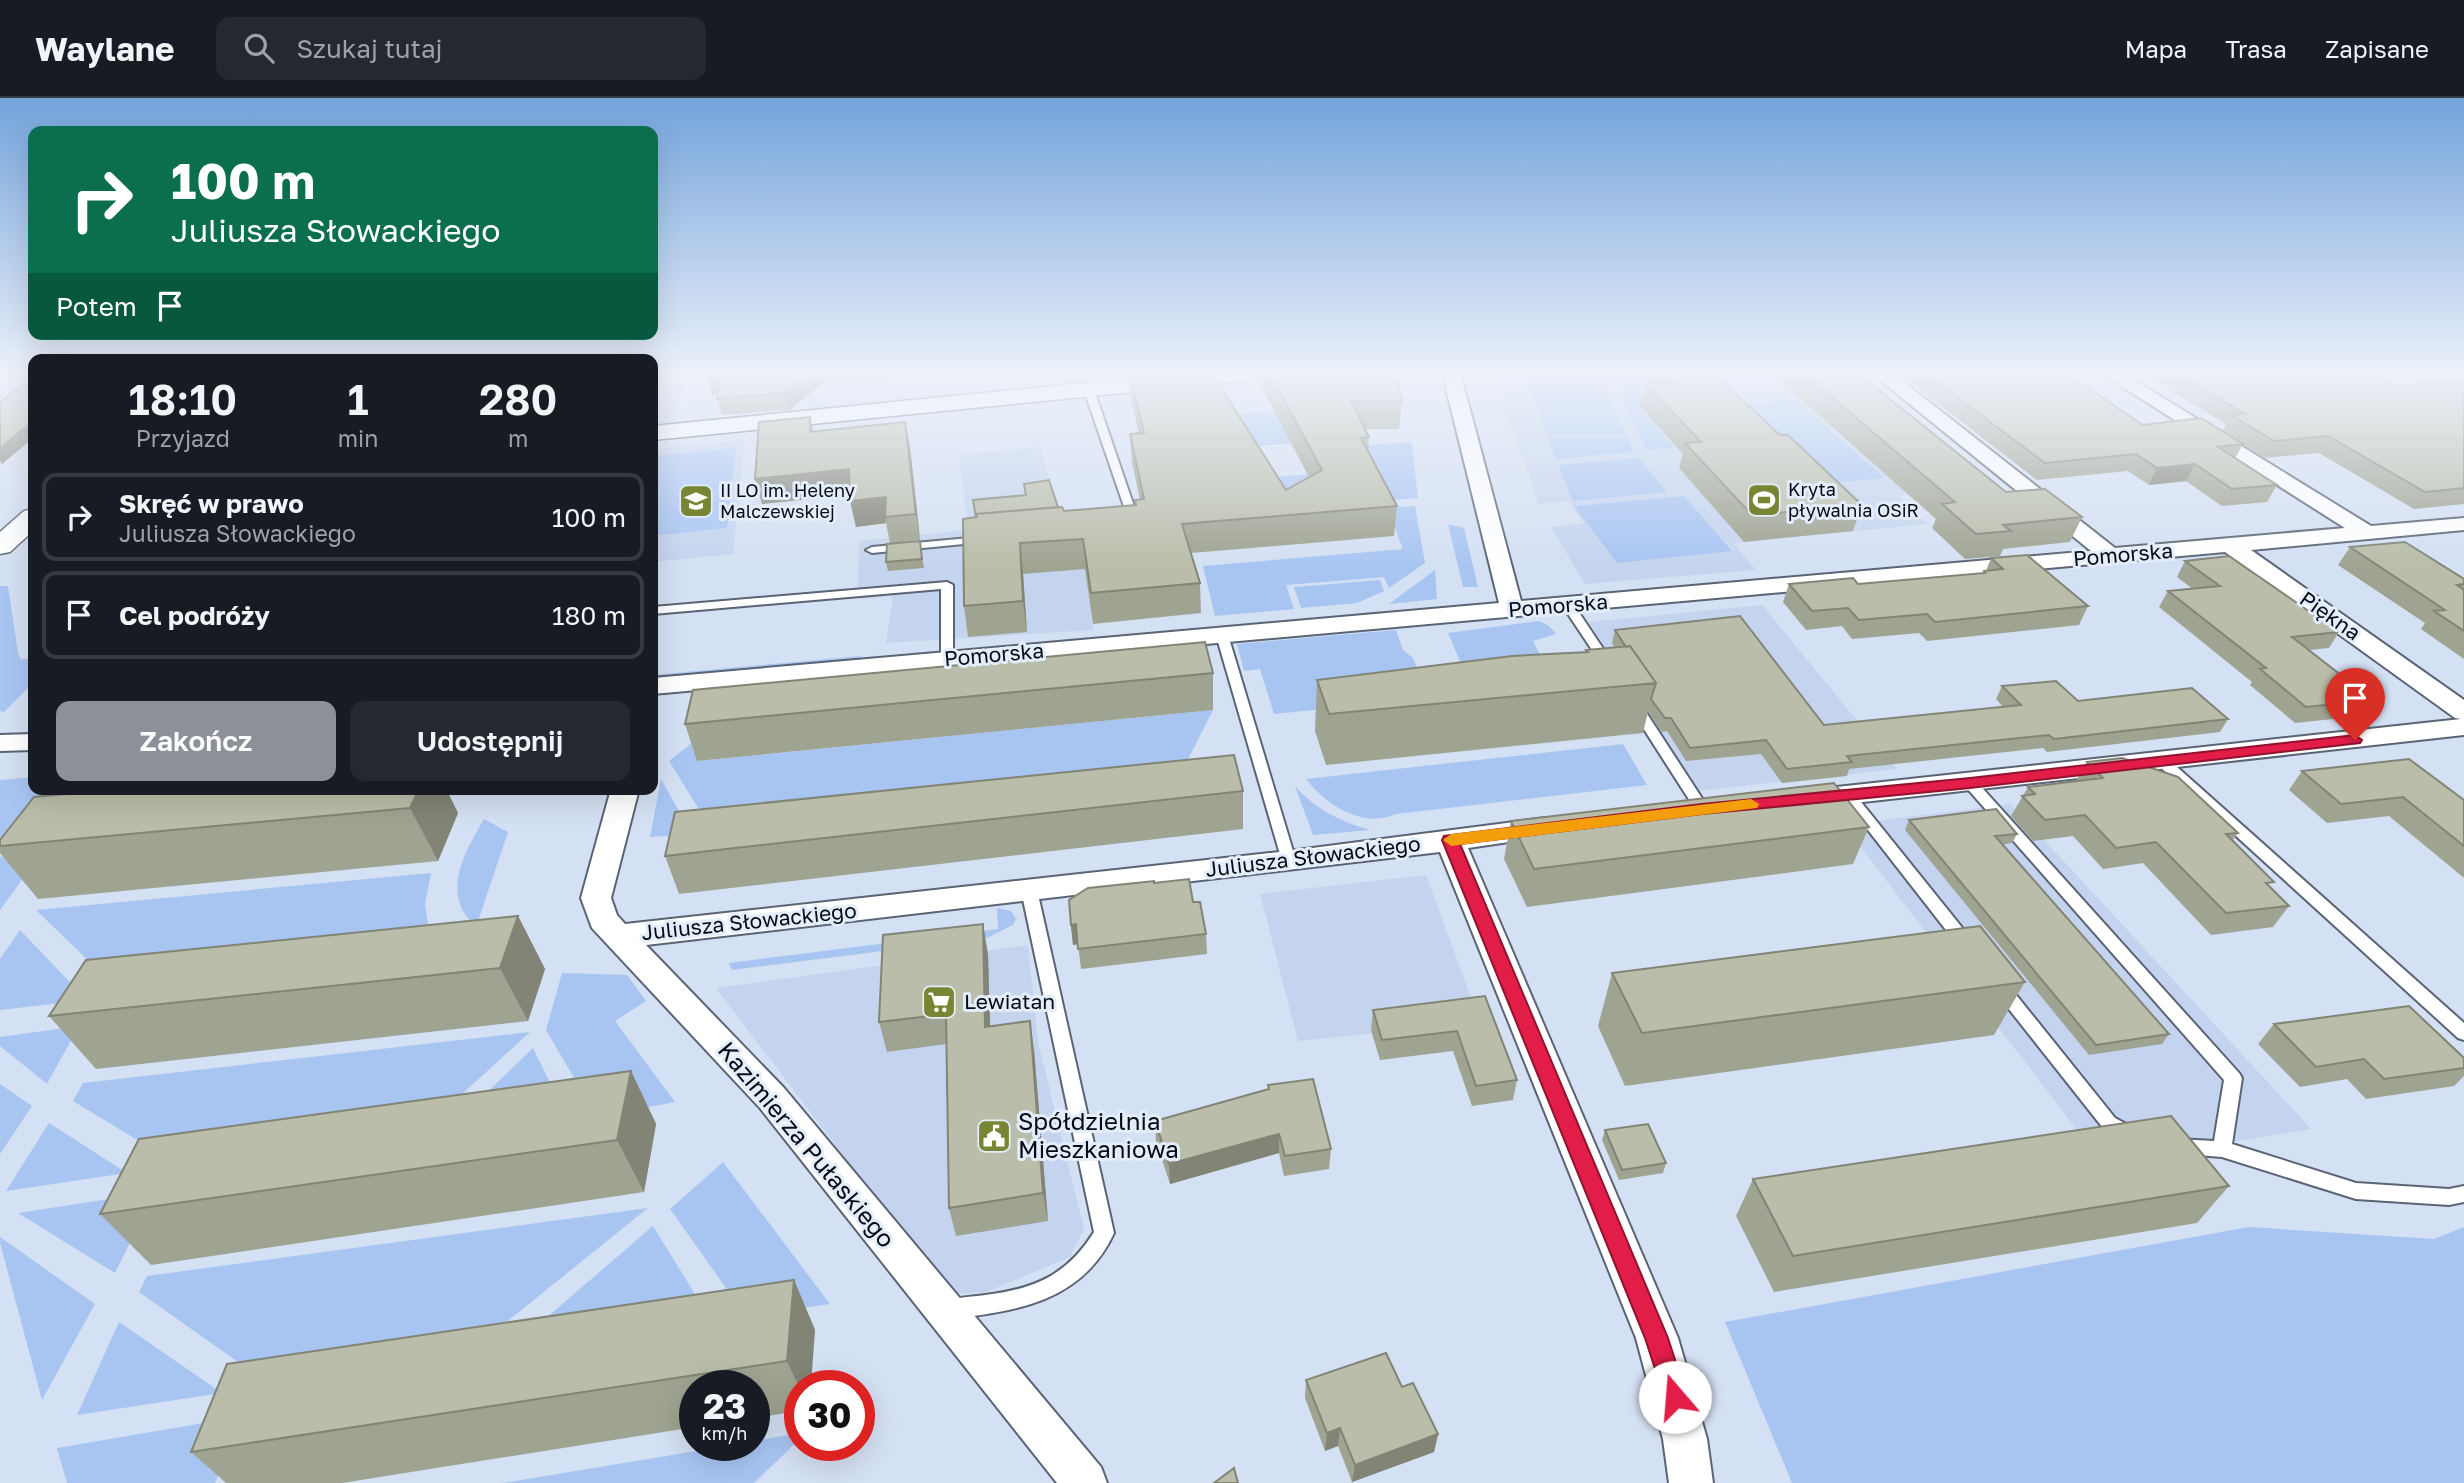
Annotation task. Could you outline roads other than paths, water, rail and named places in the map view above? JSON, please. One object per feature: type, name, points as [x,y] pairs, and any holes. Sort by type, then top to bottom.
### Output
[{"type":"street","points":[[1468,437],[1512,610]]},
{"type":"street","points":[[1960,437],[2111,556]]},
{"type":"street","points":[[2212,437],[2366,532]]},
{"type":"street","points":[[0,518],[28,503]]},
{"type":"street","points":[[0,546],[28,507]]},
{"type":"street","name":"Pomorska","points":[[658,686],[2464,524]]},
{"type":"street","name":"Piękna","points":[[2230,545],[2464,712]]},
{"type":"street","points":[[1782,802],[2464,727]]},
{"type":"street","points":[[0,743],[28,742]]},
{"type":"street","name":"Kazimierza Pułaskiego","points":[[623,795],[596,898],[603,920],[772,1098],[1085,1483]]},
{"type":"street","name":"Juliusza Słowackiego","points":[[620,936],[1289,861],[1569,825]]},
{"type":"street","points":[[1450,840],[1657,1338],[1683,1429],[1691,1483]]},
{"type":"lane","points":[[1105,437],[1135,525],[1121,527]]},
{"type":"lane","points":[[872,550],[997,538]]},
{"type":"lane","points":[[658,611],[947,585],[947,660]]},
{"type":"lane","points":[[1569,605],[1614,674]]},
{"type":"lane","points":[[1222,635],[1289,861]]},
{"type":"lane","points":[[1629,696],[1702,809]]},
{"type":"lane","points":[[2163,762],[2464,1033]]},
{"type":"lane","points":[[1970,783],[2233,1077],[2222,1149]]},
{"type":"lane","points":[[1848,795],[1975,956]]},
{"type":"lane","points":[[944,1310],[1015,1302],[1042,1292],[1093,1254],[1104,1233],[1029,890]]},
{"type":"lane","points":[[1992,976],[2109,1123],[2140,1140]]},
{"type":"lane","points":[[2163,1146],[2222,1149],[2356,1191],[2449,1197],[2464,1194]]},
{"type":"place","name":"Kryta pływalnia OSiR","points":[[1764,500]]},
{"type":"place","name":"II LO im. Heleny Malczewskiej","points":[[696,501]]},
{"type":"place","name":"Lewiatan","points":[[939,1002]]},
{"type":"place","name":"Spółdzielnia Mieszkaniowa","points":[[994,1136]]}]
